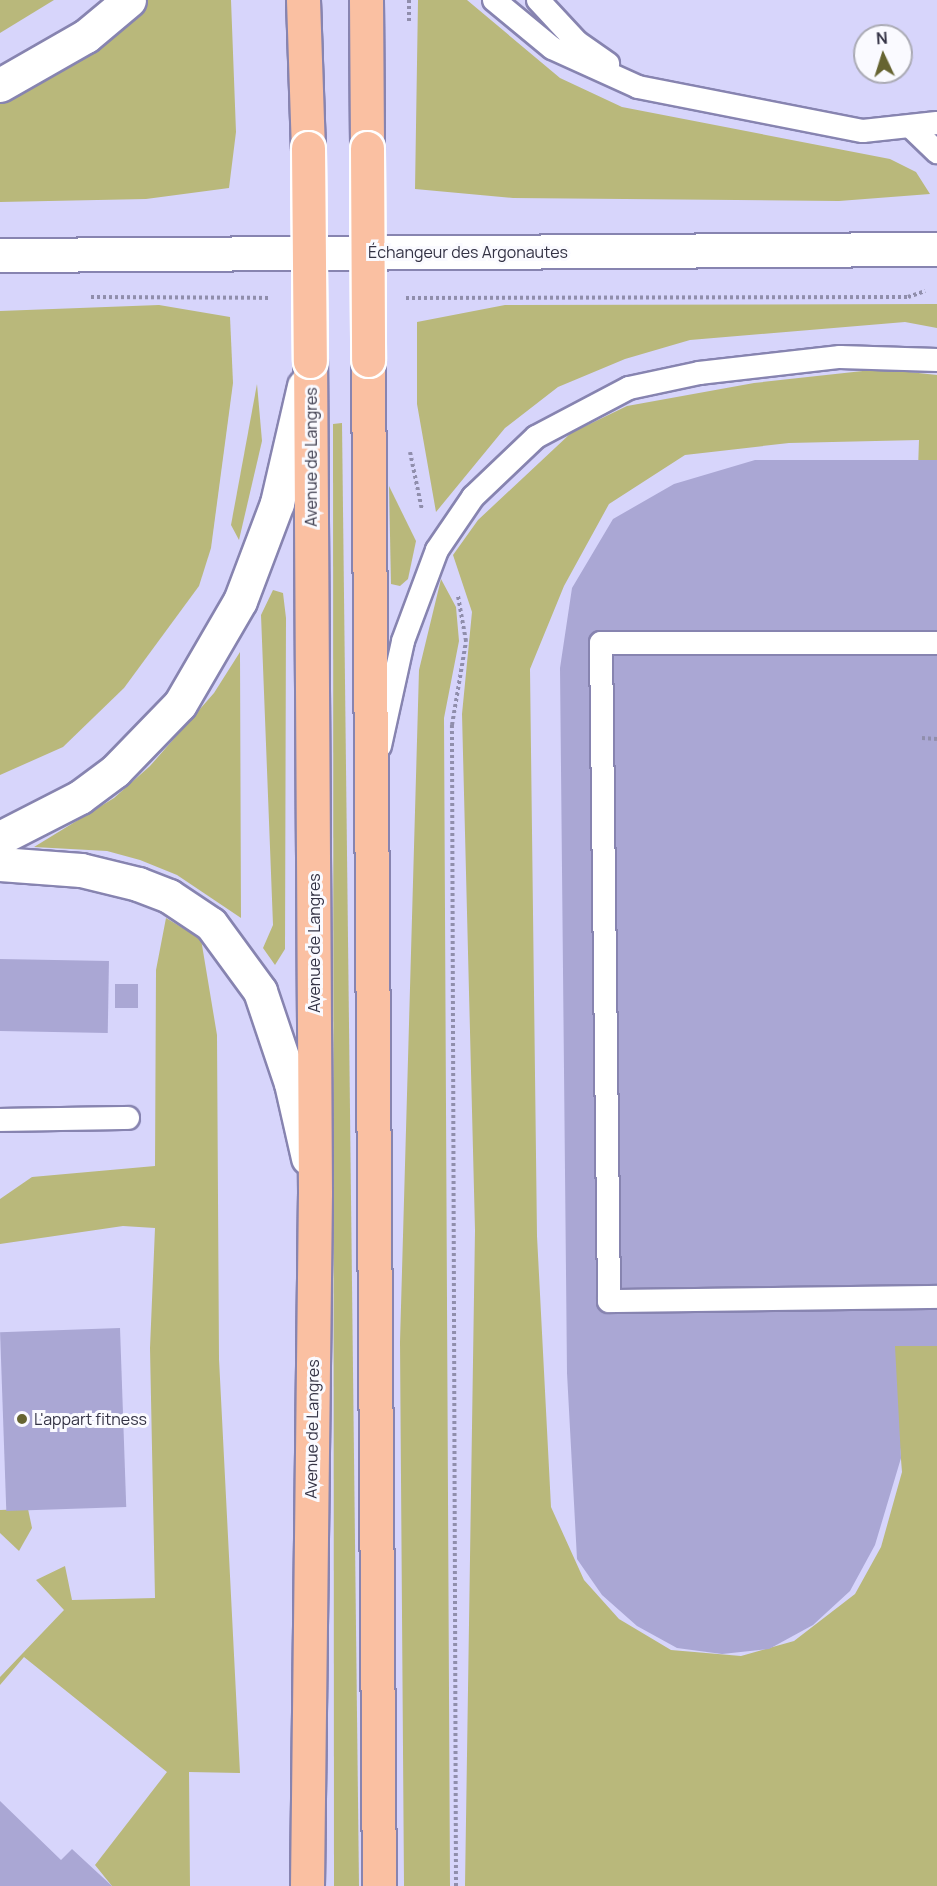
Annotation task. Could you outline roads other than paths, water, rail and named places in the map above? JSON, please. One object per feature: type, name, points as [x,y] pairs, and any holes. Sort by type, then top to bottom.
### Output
[{"type":"main road","name":"Avenue de Langres","points":[[303,0],[308,148],[315,1193],[307,1886]]},
{"type":"main road","points":[[366,0],[379,1886]]},
{"type":"street","points":[[0,85],[86,36],[129,0]]},
{"type":"street","name":"Échangeur des Argonautes","points":[[0,255],[937,249]]},
{"type":"street","points":[[0,838],[72,802],[116,771],[186,695],[240,601],[277,503],[310,361]]},
{"type":"street","points":[[0,864],[81,870],[138,884],[168,896],[211,924],[244,962],[274,1024],[315,1193]]},
{"type":"lane","points":[[494,0],[552,48],[638,87],[863,131],[912,128],[937,123]]},
{"type":"lane","points":[[538,0],[577,42],[638,87]]},
{"type":"lane","points":[[912,128],[937,152]]},
{"type":"lane","points":[[371,792],[403,641],[437,550],[473,497],[529,443],[573,414],[629,388],[699,373],[840,357],[937,360]]},
{"type":"lane","points":[[937,643],[601,643],[609,1301],[937,1297]]},
{"type":"lane","points":[[0,1120],[128,1118]]},
{"type":"place","name":"L'appart fitness","points":[[22,1419]]}]
